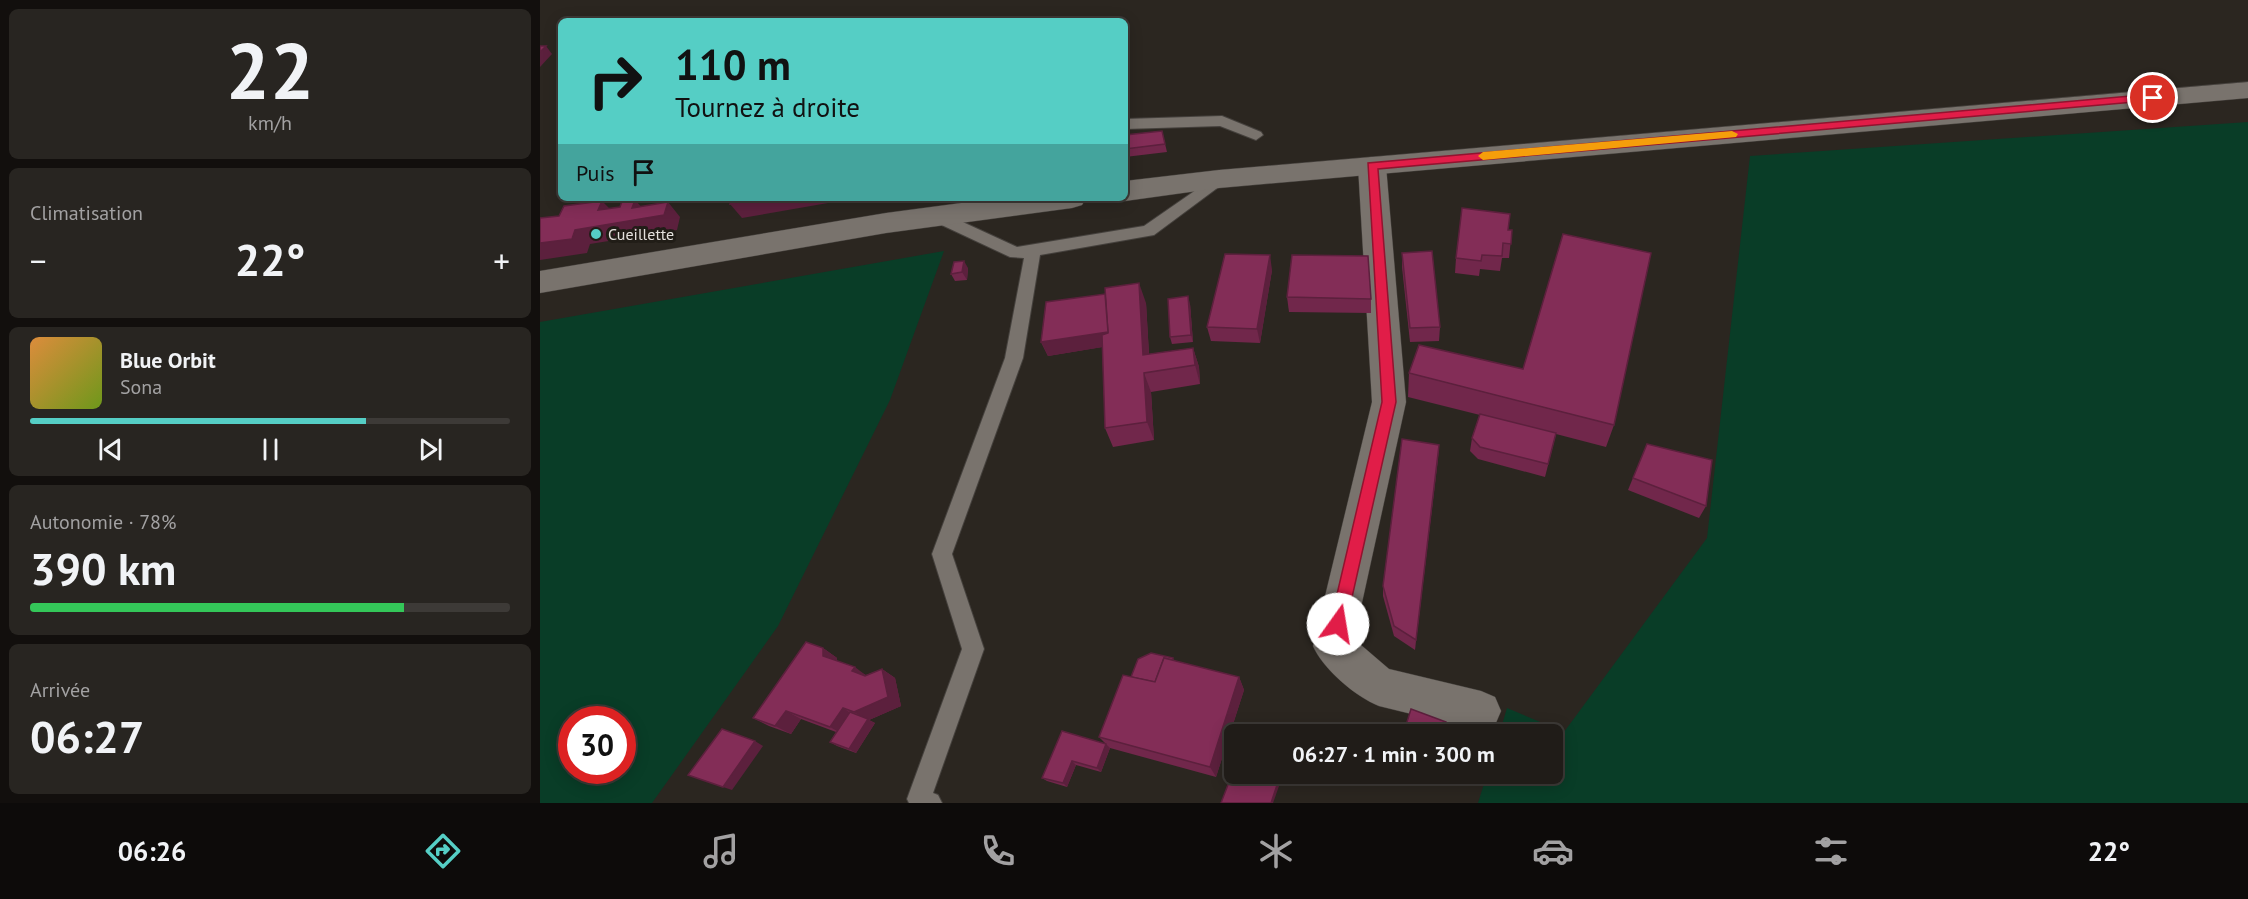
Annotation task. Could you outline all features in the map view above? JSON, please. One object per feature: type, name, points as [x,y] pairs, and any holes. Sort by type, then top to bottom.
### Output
[{"type":"main road","points":[[1128,191],[1219,178],[2248,90]]},
{"type":"main road","points":[[1372,166],[1389,402],[1333,646],[1379,686],[1481,711]]},
{"type":"main road","points":[[540,282],[936,216],[1048,201]]},
{"type":"lane","points":[[1128,124],[1222,122],[1256,135]]},
{"type":"lane","points":[[936,216],[1016,253],[1149,231],[1219,178]]},
{"type":"lane","points":[[930,803],[919,799],[973,649],[942,554],[1014,358],[1033,250]]},
{"type":"green space","points":[[2248,122],[2248,803],[1478,803],[1484,784],[1563,784],[1563,732],[1707,538],[1750,156]]},
{"type":"green space","points":[[944,251],[890,400],[778,626],[652,803],[540,803],[540,322]]},
{"type":"green space","points":[[1507,708],[1545,724],[1502,724]]},
{"type":"building","points":[[1162,131],[1165,144],[1128,149],[1128,135]]},
{"type":"building","points":[[602,201],[598,210],[620,207],[622,201],[635,201],[632,208],[668,202],[664,215],[575,230],[572,239],[540,243],[540,218],[559,216],[564,206]]},
{"type":"building","points":[[731,201],[746,201],[730,204]]},
{"type":"building","points":[[1462,208],[1510,214],[1508,230],[1512,230],[1511,244],[1503,243],[1502,256],[1482,255],[1481,261],[1456,258]]},
{"type":"building","points":[[1563,234],[1651,253],[1614,425],[1409,373],[1419,345],[1523,369]]},
{"type":"building","points":[[1432,251],[1440,327],[1410,328],[1402,253]]},
{"type":"building","points":[[1225,254],[1270,255],[1257,329],[1207,327]]},
{"type":"building","points":[[1292,255],[1368,256],[1371,299],[1287,297]]},
{"type":"building","points":[[964,261],[962,272],[951,274],[954,262]]},
{"type":"building","points":[[1139,283],[1143,355],[1193,348],[1195,365],[1144,373],[1147,422],[1105,428],[1102,335],[1108,333],[1105,288]]},
{"type":"building","points":[[1105,294],[1108,332],[1041,342],[1046,302]]},
{"type":"building","points":[[1188,296],[1191,335],[1170,337],[1168,299]]},
{"type":"building","points":[[1480,414],[1556,433],[1548,464],[1480,447],[1472,438]]},
{"type":"building","points":[[1402,439],[1439,445],[1416,640],[1394,626],[1383,586]]},
{"type":"building","points":[[1647,444],[1712,460],[1706,506],[1633,478]]},
{"type":"building","points":[[806,642],[823,648],[823,656],[855,667],[852,671],[865,676],[882,669],[888,697],[854,712],[843,708],[830,727],[786,711],[775,726],[753,718]]},
{"type":"building","points":[[1151,653],[1173,658],[1172,660],[1164,658],[1155,682],[1131,677],[1138,659]]},
{"type":"building","points":[[1164,658],[1239,677],[1210,767],[1099,737],[1123,675],[1155,682]]},
{"type":"building","points":[[1411,709],[1446,722],[1445,724],[1406,724]]},
{"type":"building","points":[[850,712],[868,719],[849,749],[830,742]]},
{"type":"building","points":[[722,729],[755,741],[723,787],[688,775]]},
{"type":"building","points":[[1062,731],[1106,744],[1097,768],[1072,761],[1063,783],[1042,778]]},
{"type":"building","points":[[1228,784],[1277,784],[1271,803],[1221,803]]},
{"type":"slow traffic","points":[[1483,156],[1732,134]]},
{"type":"place","name":"Cueillette","points":[[596,234]]},
{"type":"route","points":[[1338,624],[1389,402],[1372,166],[2153,98]]}]
